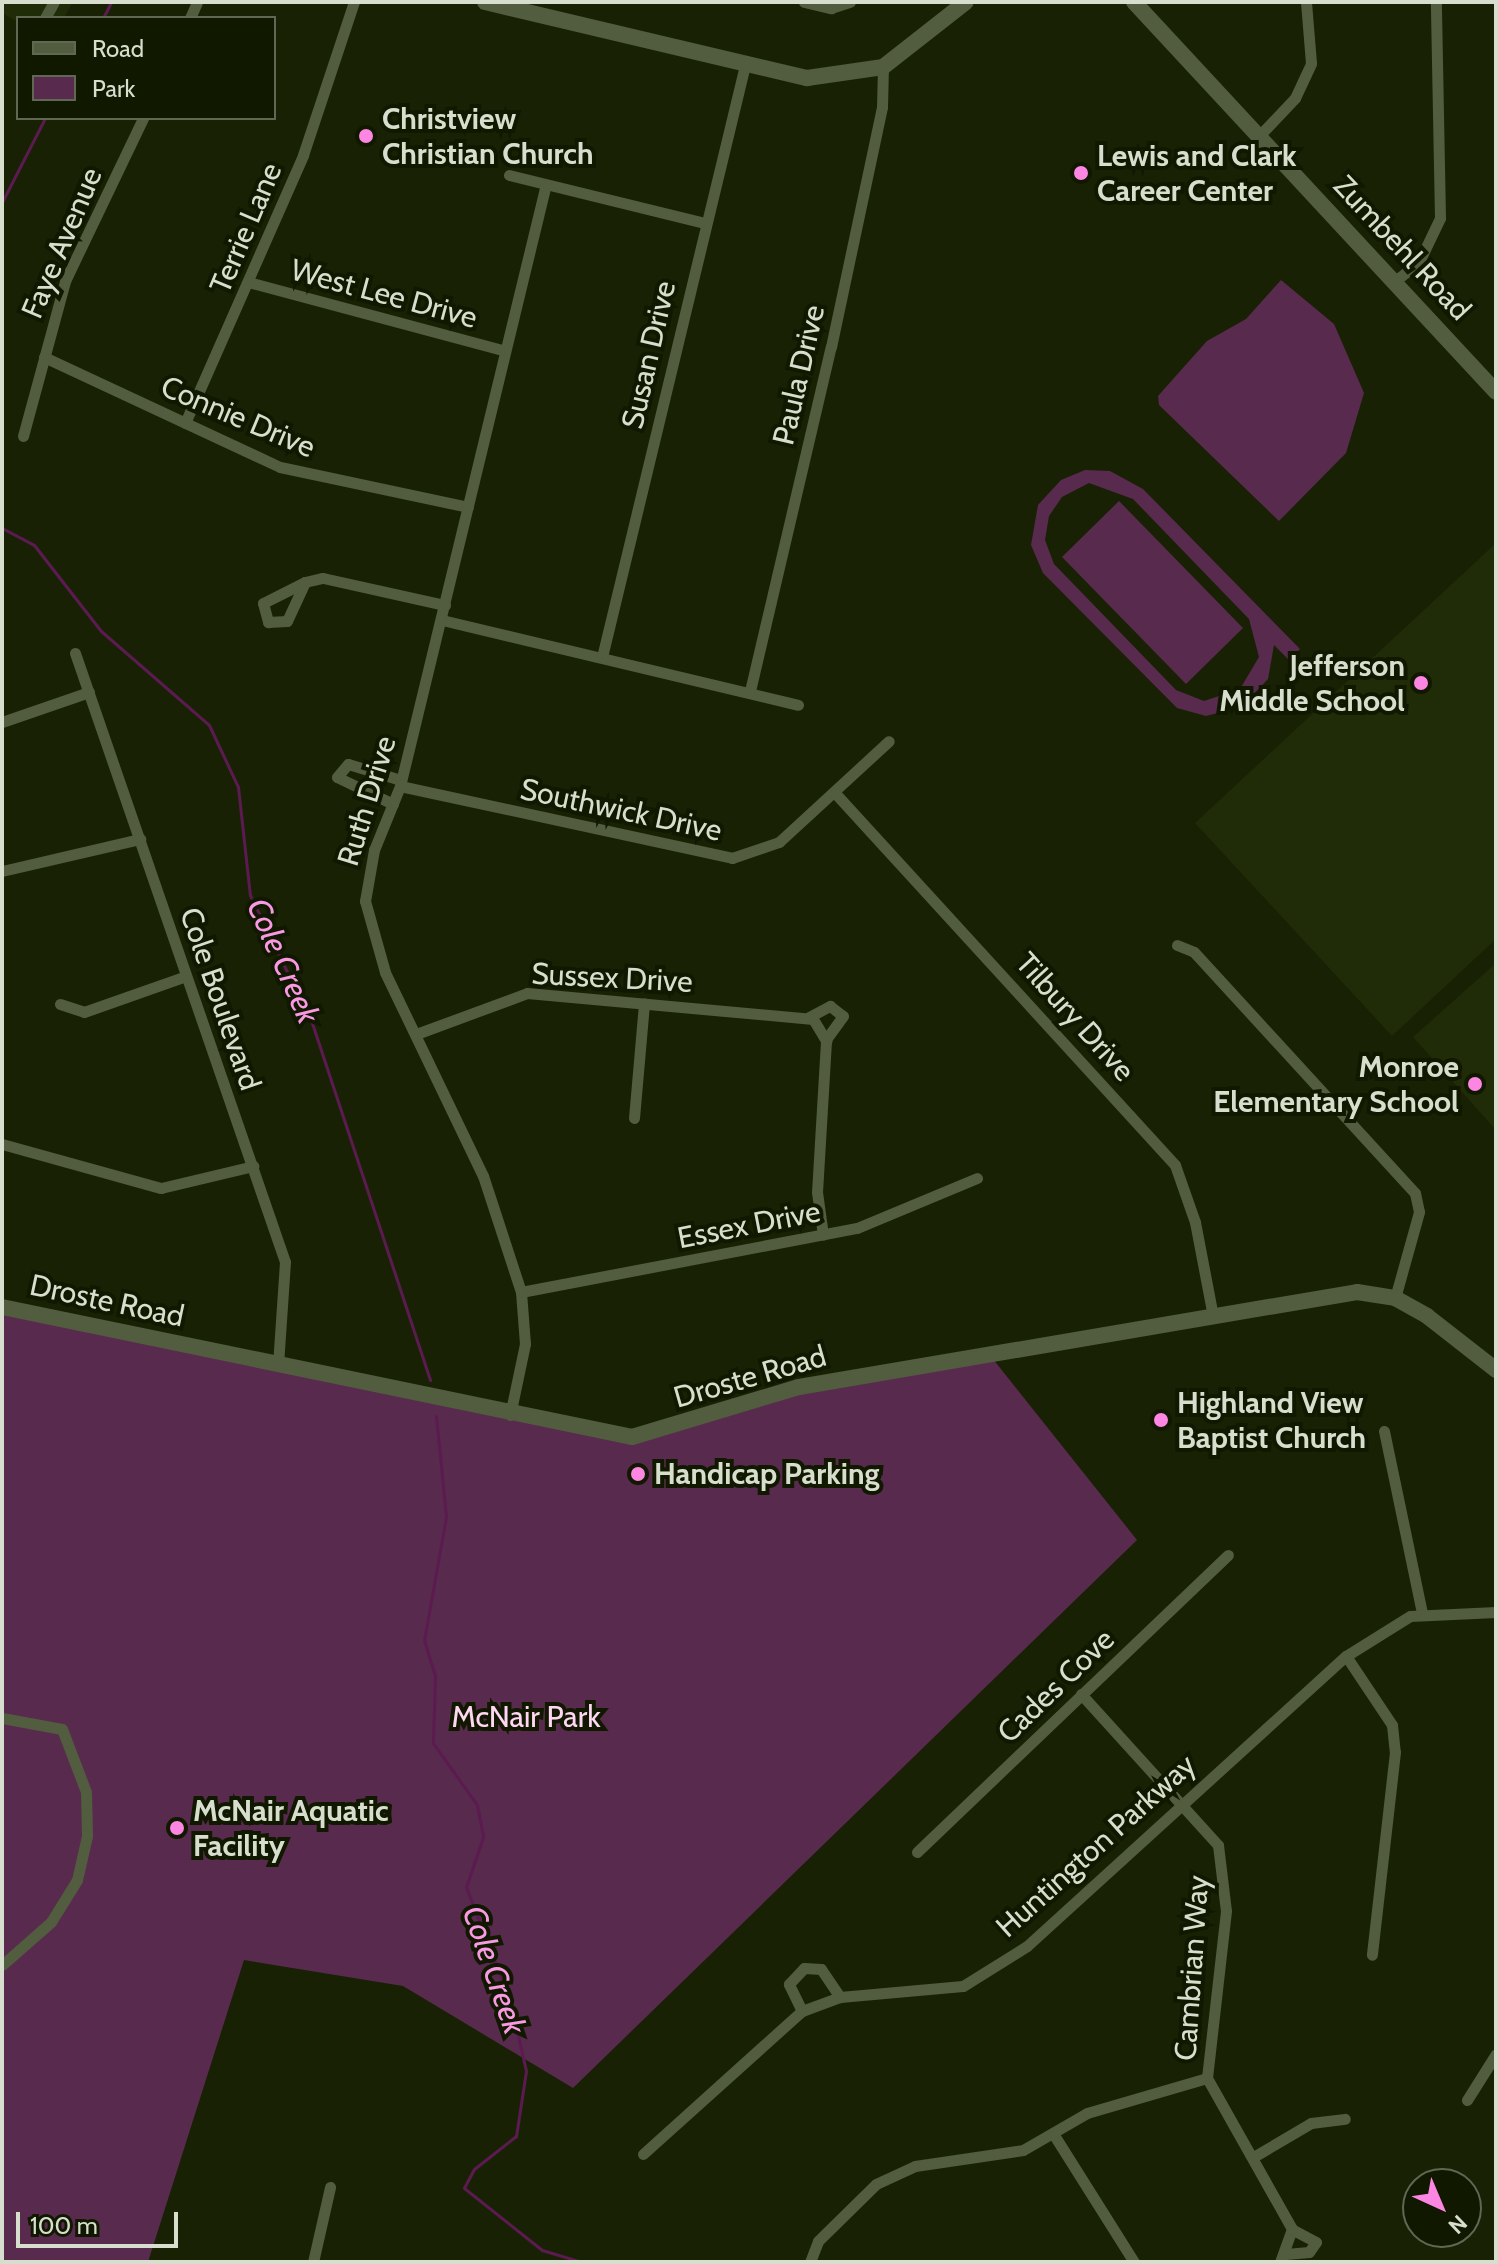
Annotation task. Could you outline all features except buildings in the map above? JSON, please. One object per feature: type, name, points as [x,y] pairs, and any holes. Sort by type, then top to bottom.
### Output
[{"type":"street","name":"Terrie Lane","points":[[185,423],[252,283],[354,2]]},
{"type":"street","points":[[485,2],[807,78],[883,67],[966,2]]},
{"type":"street","points":[[804,2],[831,8],[850,2]]},
{"type":"street","name":"Zumbehl Road","points":[[1134,2],[1496,392]]},
{"type":"street","points":[[1260,135],[1295,98],[1311,63],[1306,2]]},
{"type":"street","points":[[1395,281],[1419,262],[1440,218],[1436,2]]},
{"type":"street","name":"Susan Drive","points":[[602,657],[745,65]]},
{"type":"street","name":"Paula Drive","points":[[750,691],[831,347],[882,107],[883,67]]},
{"type":"street","name":"Faye Avenue","points":[[23,436],[65,281],[142,120]]},
{"type":"street","points":[[509,175],[705,223]]},
{"type":"street","name":"Ruth Drive","points":[[510,1415],[525,1344],[521,1292],[483,1176],[419,1033],[385,972],[365,901],[401,783],[546,184]]},
{"type":"street","name":"West Lee Drive","points":[[252,283],[505,351]]},
{"type":"street","name":"Connie Drive","points":[[44,357],[280,467],[468,507]]},
{"type":"street","points":[[305,582],[323,578],[445,605]]},
{"type":"street","points":[[442,620],[750,691],[798,705]]},
{"type":"street","name":"Cole Boulevard","points":[[75,653],[287,1272],[278,1365]]},
{"type":"street","points":[[2,722],[89,692]]},
{"type":"street","name":"Southwick Drive","points":[[393,804],[337,777],[348,764],[401,783],[732,858],[779,842],[889,741]]},
{"type":"street","name":"Tilbury Drive","points":[[835,793],[1175,1165],[1195,1222],[1212,1311]]},
{"type":"street","points":[[2,871],[140,839]]},
{"type":"street","points":[[1177,945],[1194,952],[1415,1193],[1418,1217],[1395,1298]]},
{"type":"street","points":[[60,1004],[84,1012],[186,976]]},
{"type":"street","name":"Sussex Drive","points":[[419,1033],[527,993],[809,1017],[830,1006],[843,1016],[826,1039],[817,1192],[823,1235]]},
{"type":"street","points":[[634,1118],[644,1003]]},
{"type":"street","points":[[809,1017],[826,1039]]},
{"type":"street","points":[[2,1144],[161,1188],[253,1166]]},
{"type":"street","name":"Essex Drive","points":[[521,1292],[823,1235],[891,1219],[977,1178]]},
{"type":"street","name":"Droste Road","points":[[2,1307],[510,1415],[632,1437],[799,1387],[1212,1311],[1357,1292],[1395,1298],[1496,1370]]},
{"type":"street","points":[[1384,1431],[1422,1613]]},
{"type":"street","name":"Cades Cove","points":[[917,1852],[1228,1555]]},
{"type":"street","name":"Huntington Parkway","points":[[643,2154],[802,2011],[840,1997],[963,1986],[1027,1946],[1346,1656],[1422,1613],[1496,1612]]},
{"type":"street","points":[[1346,1656],[1392,1725],[1395,1752],[1372,1955]]},
{"type":"street","name":"Cambrian Way","points":[[1081,1694],[1218,1845],[1227,1881],[1207,2078],[1255,2156],[1292,2229],[1316,2242],[1309,2252],[1283,2258]]},
{"type":"street","points":[[2,1718],[62,1729],[86,1792],[87,1836],[77,1880],[51,1922],[2,1965]]},
{"type":"street","points":[[802,2011],[789,1984],[804,1968],[821,1969],[840,1997]]},
{"type":"street","points":[[1467,2100],[1496,2054]]},
{"type":"street","points":[[810,2262],[818,2241],[876,2184],[915,2166],[1023,2150],[1120,2101],[1207,2078]]},
{"type":"street","points":[[1255,2156],[1311,2123],[1345,2119]]},
{"type":"street","points":[[1054,2135],[1134,2262]]},
{"type":"street","points":[[313,2262],[330,2187]]},
{"type":"street","name":"Cambrian Way","points":[[1283,2258],[1292,2229]]},
{"type":"shaded area","points":[[2,2],[73,2],[65,16],[16,16],[16,21],[2,13]]},
{"type":"shaded area","name":"Jefferson Middle School","points":[[1496,543],[1496,939],[1392,1036],[1195,823]]},
{"type":"shaded area","name":"Monroe Elementary School","points":[[1496,963],[1496,1130],[1413,1037]]},
{"type":"green space","points":[[1281,280],[1334,324],[1364,393],[1346,453],[1279,521],[1159,405],[1158,396],[1207,341],[1246,319]]},
{"type":"green space","points":[[1085,470],[1110,471],[1143,489],[1300,649],[1289,660],[1274,645],[1268,679],[1241,707],[1206,716],[1177,708],[1043,573],[1031,545],[1038,505],[1061,480]],"holes":[[[1089,483],[1133,499],[1249,619],[1259,657],[1240,689],[1204,701],[1176,690],[1054,564],[1045,540],[1049,516],[1062,497]]]},
{"type":"green space","points":[[1119,501],[1243,628],[1186,684],[1062,557]]},
{"type":"green space","name":"McNair Park","points":[[2,1312],[632,1437],[799,1387],[989,1354],[1137,1540],[573,2088],[403,1986],[244,1960],[148,2262],[2,2262]]},
{"type":"waterway","points":[[104,16],[111,2]]},
{"type":"waterway","points":[[2,202],[44,120]]},
{"type":"waterway","name":"Cole Creek","points":[[2,528],[34,545],[101,631],[209,725],[238,787],[250,895],[312,1023],[430,1380]]},
{"type":"waterway","name":"Cole Creek","points":[[436,1416],[446,1517],[424,1640],[435,1675],[433,1743],[477,1805],[483,1837],[466,1887],[510,2001],[526,2071],[516,2136],[474,2169],[464,2188],[542,2250],[582,2262]]},
{"type":"place","name":"Christview Christian Church","points":[[366,136]]},
{"type":"place","name":"Lewis and Clark Career Center","points":[[1081,173]]},
{"type":"place","name":"Jefferson Middle School","points":[[1421,683]]},
{"type":"place","name":"Monroe Elementary School","points":[[1475,1084]]},
{"type":"place","name":"Highland View Baptist Church","points":[[1161,1420]]},
{"type":"place","name":"Handicap Parking","points":[[638,1474]]},
{"type":"place","name":"McNair Aquatic Facility","points":[[177,1828]]}]
